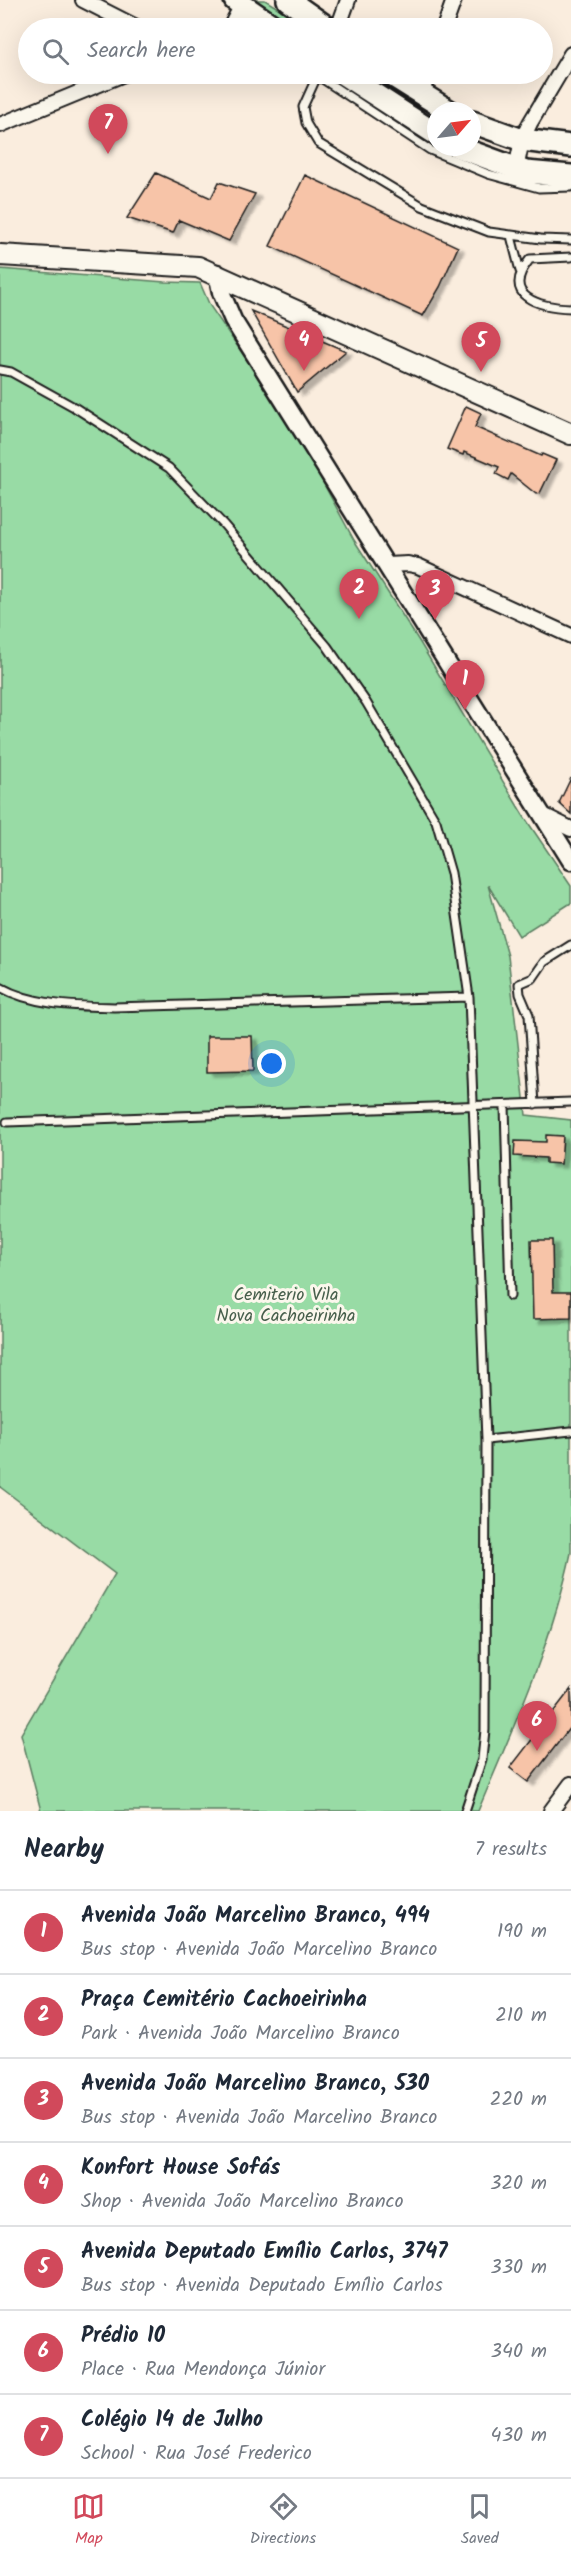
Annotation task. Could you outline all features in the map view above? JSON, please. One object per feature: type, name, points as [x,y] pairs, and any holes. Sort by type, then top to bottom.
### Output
[{"type":"main road","points":[[288,0],[314,18]]},
{"type":"main road","points":[[241,5],[261,18]]},
{"type":"main road","points":[[358,84],[427,128]]},
{"type":"main road","points":[[405,84],[433,102]]},
{"type":"main road","points":[[481,125],[522,140],[571,146]]},
{"type":"main road","points":[[481,156],[526,172],[571,177]]},
{"type":"main road","points":[[0,255],[198,267],[217,273],[571,434]]},
{"type":"street","points":[[83,0],[118,18]]},
{"type":"street","points":[[342,18],[348,0]]},
{"type":"street","points":[[448,18],[454,0]]},
{"type":"street","points":[[516,169],[522,140],[530,123],[571,54]]},
{"type":"street","points":[[0,125],[100,84]]},
{"type":"street","points":[[421,95],[425,84]]},
{"type":"street","points":[[217,273],[220,292],[233,320],[571,861]]},
{"type":"street","points":[[387,565],[418,566],[571,636]]},
{"type":"street","points":[[543,815],[571,829]]},
{"type":"street","points":[[551,1811],[571,1784]]},
{"type":"lane","points":[[241,5],[250,18]]},
{"type":"lane","points":[[313,84],[303,107],[306,123],[318,142],[422,206],[489,232],[511,236],[571,240]]},
{"type":"lane","points":[[332,84],[430,150],[488,174],[539,188],[571,187]]},
{"type":"lane","points":[[511,236],[520,271],[521,288],[529,300],[541,306],[571,308]]},
{"type":"lane","points":[[520,271],[530,259],[571,257]]},
{"type":"lane","points":[[0,370],[11,372],[74,407],[169,468],[262,568],[327,646],[366,702],[436,821],[451,873],[469,997],[486,1440],[485,1730],[482,1759],[465,1811]]},
{"type":"lane","points":[[535,1104],[529,1015],[520,994],[519,984],[533,978],[544,962],[571,945]]},
{"type":"lane","points":[[0,987],[12,994],[66,1006],[114,1007],[469,997]]},
{"type":"lane","points":[[7,1122],[571,1102]]},
{"type":"lane","points":[[505,1105],[510,1296]]},
{"type":"lane","points":[[486,1440],[571,1431]]},
{"type":"green space","points":[[246,0],[265,0],[291,18],[273,18]]},
{"type":"green space","name":"Cemiterio Vila Nova Cachoeirinha","points":[[0,269],[200,283],[210,306],[294,429],[354,540],[419,641],[523,815],[571,886],[571,903],[519,936],[488,885],[508,956],[526,1115],[571,1120],[571,1553],[543,1652],[478,1811],[41,1811],[21,1734],[115,1574],[0,1487]]},
{"type":"building","points":[[156,173],[211,198],[219,182],[255,194],[229,241],[179,220],[173,233],[127,218]]},
{"type":"building","points":[[305,175],[458,247],[440,287],[423,316],[270,246]]},
{"type":"building","points":[[251,311],[346,351],[297,392]]},
{"type":"building","points":[[466,406],[481,413],[475,427],[541,456],[542,454],[556,460],[540,493],[536,494],[511,474],[508,480],[496,474],[499,467],[464,452],[463,455],[447,449]]},
{"type":"building","points":[[571,778],[571,814],[559,803]]},
{"type":"building","points":[[207,1036],[252,1036],[253,1071],[207,1072]]},
{"type":"building","points":[[546,1135],[563,1136],[561,1164],[546,1163],[546,1158],[514,1156],[515,1141],[546,1142]]},
{"type":"building","points":[[531,1240],[552,1240],[553,1292],[571,1292],[571,1318],[533,1319]]},
{"type":"building","points":[[571,1689],[571,1726],[528,1782],[510,1768]]},
{"type":"place","name":"Colégio 14 de Julho","points":[[108,154]]},
{"type":"place","name":"Konfort House Sofás","points":[[304,371]]},
{"type":"place","name":"Avenida Deputado Emílio Carlos, 3747","points":[[481,372]]},
{"type":"place","name":"Praça Cemitério Cachoeirinha","points":[[359,619]]},
{"type":"place","name":"Avenida João Marcelino Branco, 530","points":[[435,620]]},
{"type":"place","name":"Avenida João Marcelino Branco, 494","points":[[465,710]]},
{"type":"place","name":"Prédio 10","points":[[537,1751]]}]
